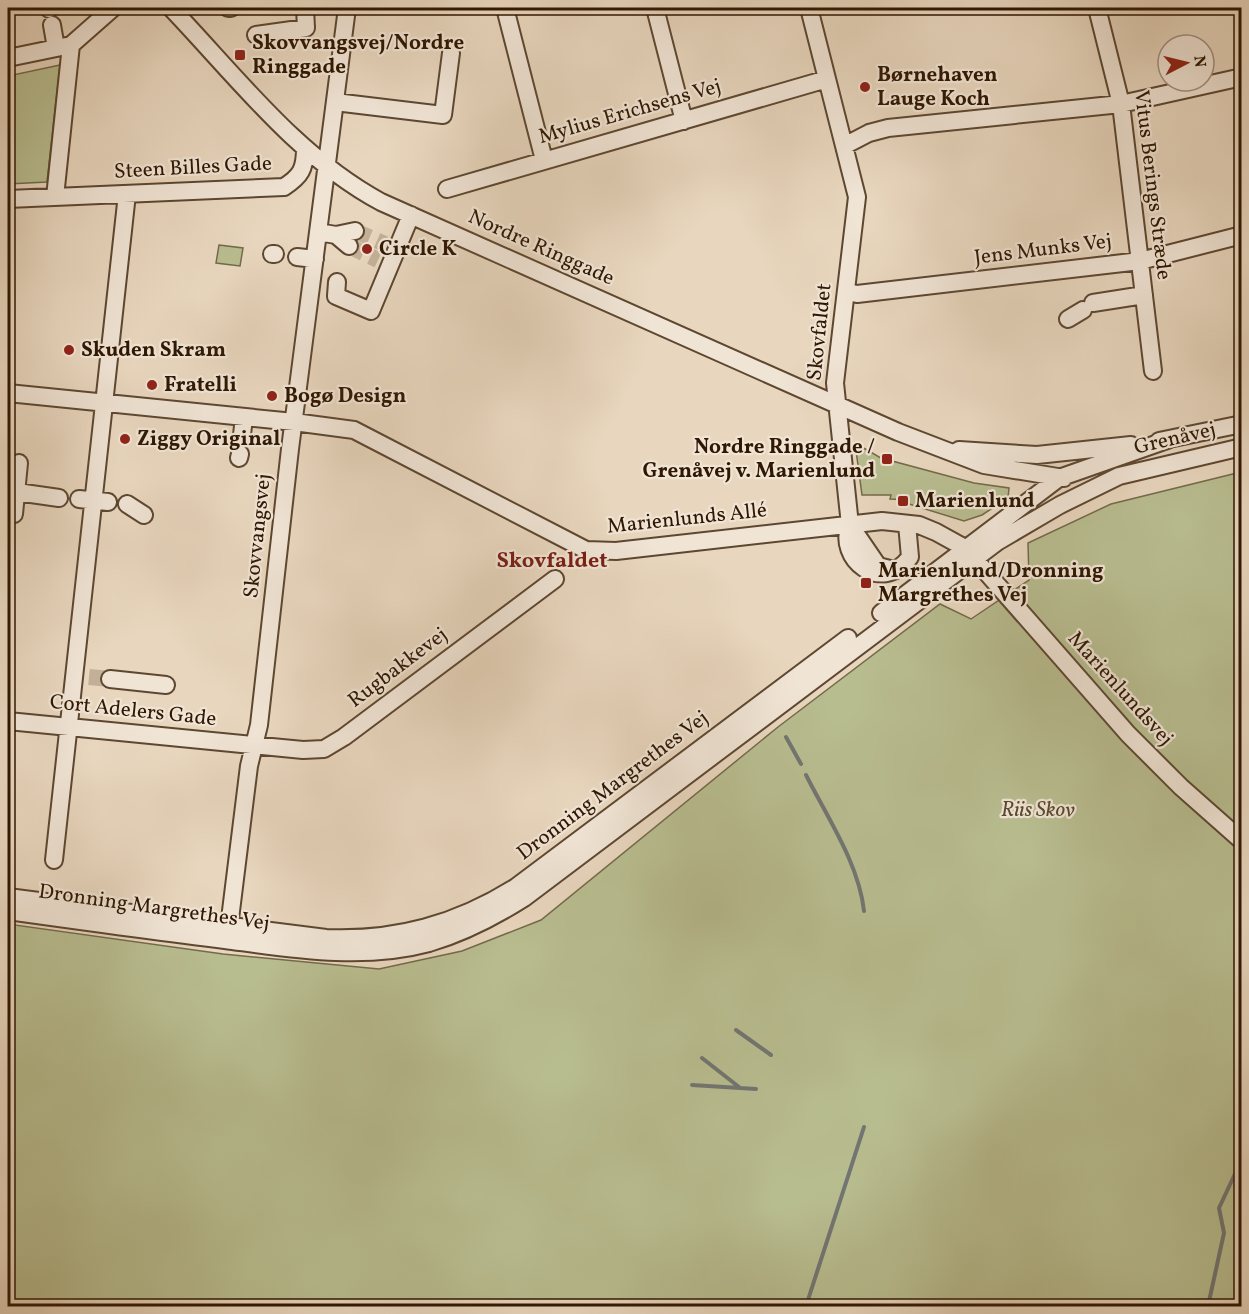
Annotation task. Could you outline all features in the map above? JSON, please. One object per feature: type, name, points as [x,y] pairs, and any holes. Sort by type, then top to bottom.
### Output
[{"type":"street","points":[[8,58],[63,46],[113,8]]},
{"type":"street","name":"Nordre Ringgade","points":[[171,8],[305,148],[327,168],[364,193],[898,432],[984,465],[1059,478],[1100,479],[1119,476]]},
{"type":"street","points":[[256,35],[306,28],[305,8]]},
{"type":"street","name":"Skovvangsvej","points":[[229,927],[254,746],[259,725],[294,422],[347,8]]},
{"type":"street","points":[[505,8],[544,160]]},
{"type":"street","points":[[655,8],[684,121]]},
{"type":"street","name":"Skovfaldet","points":[[809,8],[857,197],[834,383],[850,525]]},
{"type":"street","name":"Vitus Berings Stræde","points":[[1097,8],[1121,104],[1153,371]]},
{"type":"street","points":[[52,26],[63,46],[55,197]]},
{"type":"street","points":[[334,102],[443,115],[451,53]]},
{"type":"street","points":[[844,146],[869,133],[888,128],[1121,104],[1242,76]]},
{"type":"street","name":"Mylius Erichsens Vej","points":[[447,189],[827,79]]},
{"type":"street","name":"Steen Billes Gade","points":[[8,199],[284,186],[299,177],[305,160],[305,148]]},
{"type":"street","points":[[54,860],[68,727],[81,676],[93,500],[127,194]]},
{"type":"street","points":[[337,282],[336,296],[371,311],[386,279],[387,254],[411,215]]},
{"type":"street","points":[[318,232],[347,237]]},
{"type":"street","name":"Jens Munks Vej","points":[[847,292],[856,294],[1140,261],[1242,235]]},
{"type":"street","points":[[297,257],[315,259]]},
{"type":"street","points":[[1081,311],[1144,296]]},
{"type":"street","name":"Marienlunds Allé","points":[[8,393],[338,427],[368,436],[551,534],[586,550],[616,551],[882,521],[928,528],[969,553]]},
{"type":"street","points":[[242,435],[244,417]]},
{"type":"street","name":"Grenåvej","points":[[1170,439],[1242,424]]},
{"type":"street","name":"Nordre Ringgade","points":[[947,449],[1038,455],[1170,439]]},
{"type":"street","name":"Dronning Margrethes Vej","points":[[8,911],[287,948],[352,953],[400,949],[453,935],[504,911],[524,898],[969,553],[1059,478],[1170,439]]},
{"type":"street","name":"Grenåvej","points":[[1119,476],[1242,447]]},
{"type":"street","points":[[14,514],[19,463]]},
{"type":"street","points":[[1030,474],[1038,480],[1037,496]]},
{"type":"street","name":"Dronning Margrethes Vej","points":[[8,897],[326,938],[376,938],[424,929],[475,911],[535,873],[969,553],[1119,476]]},
{"type":"street","points":[[16,492],[59,498]]},
{"type":"street","points":[[127,504],[144,515]]},
{"type":"street","points":[[850,525],[846,536],[847,543],[860,566],[877,575],[898,568],[910,557],[908,524]]},
{"type":"street","name":"Marienlundsvej","points":[[969,553],[1181,788],[1242,841]]},
{"type":"street","name":"Rugbakkevej","points":[[254,746],[314,750],[335,744],[555,579]]},
{"type":"street","points":[[110,680],[166,685]]},
{"type":"street","name":"Cort Adelers Gade","points":[[8,721],[254,746]]},
{"type":"green space","points":[[60,65],[47,182],[8,184],[8,76]]},
{"type":"green space","points":[[219,245],[243,248],[240,266],[216,263]]},
{"type":"green space","points":[[855,443],[891,464],[892,461],[974,483],[1009,488],[1008,498],[982,515],[964,521],[909,504],[909,500],[890,499],[891,495],[862,495]]},
{"type":"green space","name":"Riis Skov","points":[[1241,472],[1241,1306],[8,1306],[8,924],[223,954],[379,969],[462,951],[541,920],[778,727],[940,604],[971,619],[1029,580],[1028,543],[1111,504]]},
{"type":"waterway","points":[[786,737],[801,764]]},
{"type":"waterway","points":[[806,775],[849,858],[861,893],[864,911]]},
{"type":"waterway","points":[[736,1030],[771,1055]]},
{"type":"waterway","points":[[702,1058],[739,1087]]},
{"type":"waterway","points":[[692,1085],[756,1089]]},
{"type":"waterway","points":[[806,1306],[864,1127]]},
{"type":"waterway","points":[[1208,1306],[1224,1233],[1219,1208],[1242,1159]]},
{"type":"tunnel","points":[[355,231],[385,244]]},
{"type":"tunnel","points":[[349,246],[378,260]]},
{"type":"tunnel","points":[[89,677],[110,679]]},
{"type":"place","name":"Skovvangsvej/Nordre Ringgade","points":[[240,55]]},
{"type":"place","name":"Børnehaven Lauge Koch","points":[[865,87]]},
{"type":"place","name":"Circle K","points":[[367,249]]},
{"type":"place","name":"Skuden Skram","points":[[69,350]]},
{"type":"place","name":"Fratelli","points":[[152,385]]},
{"type":"place","name":"Bogø Design","points":[[272,396]]},
{"type":"place","name":"Ziggy Original","points":[[125,439]]},
{"type":"place","name":"Nordre Ringgade / Grenåvej v. Marienlund","points":[[887,459]]},
{"type":"place","name":"Marienlund","points":[[903,501]]},
{"type":"place","name":"Marienlund/Dronning Margrethes Vej","points":[[866,583]]},
{"type":"district","name":"Skovfaldet","points":[[552,561]]}]
